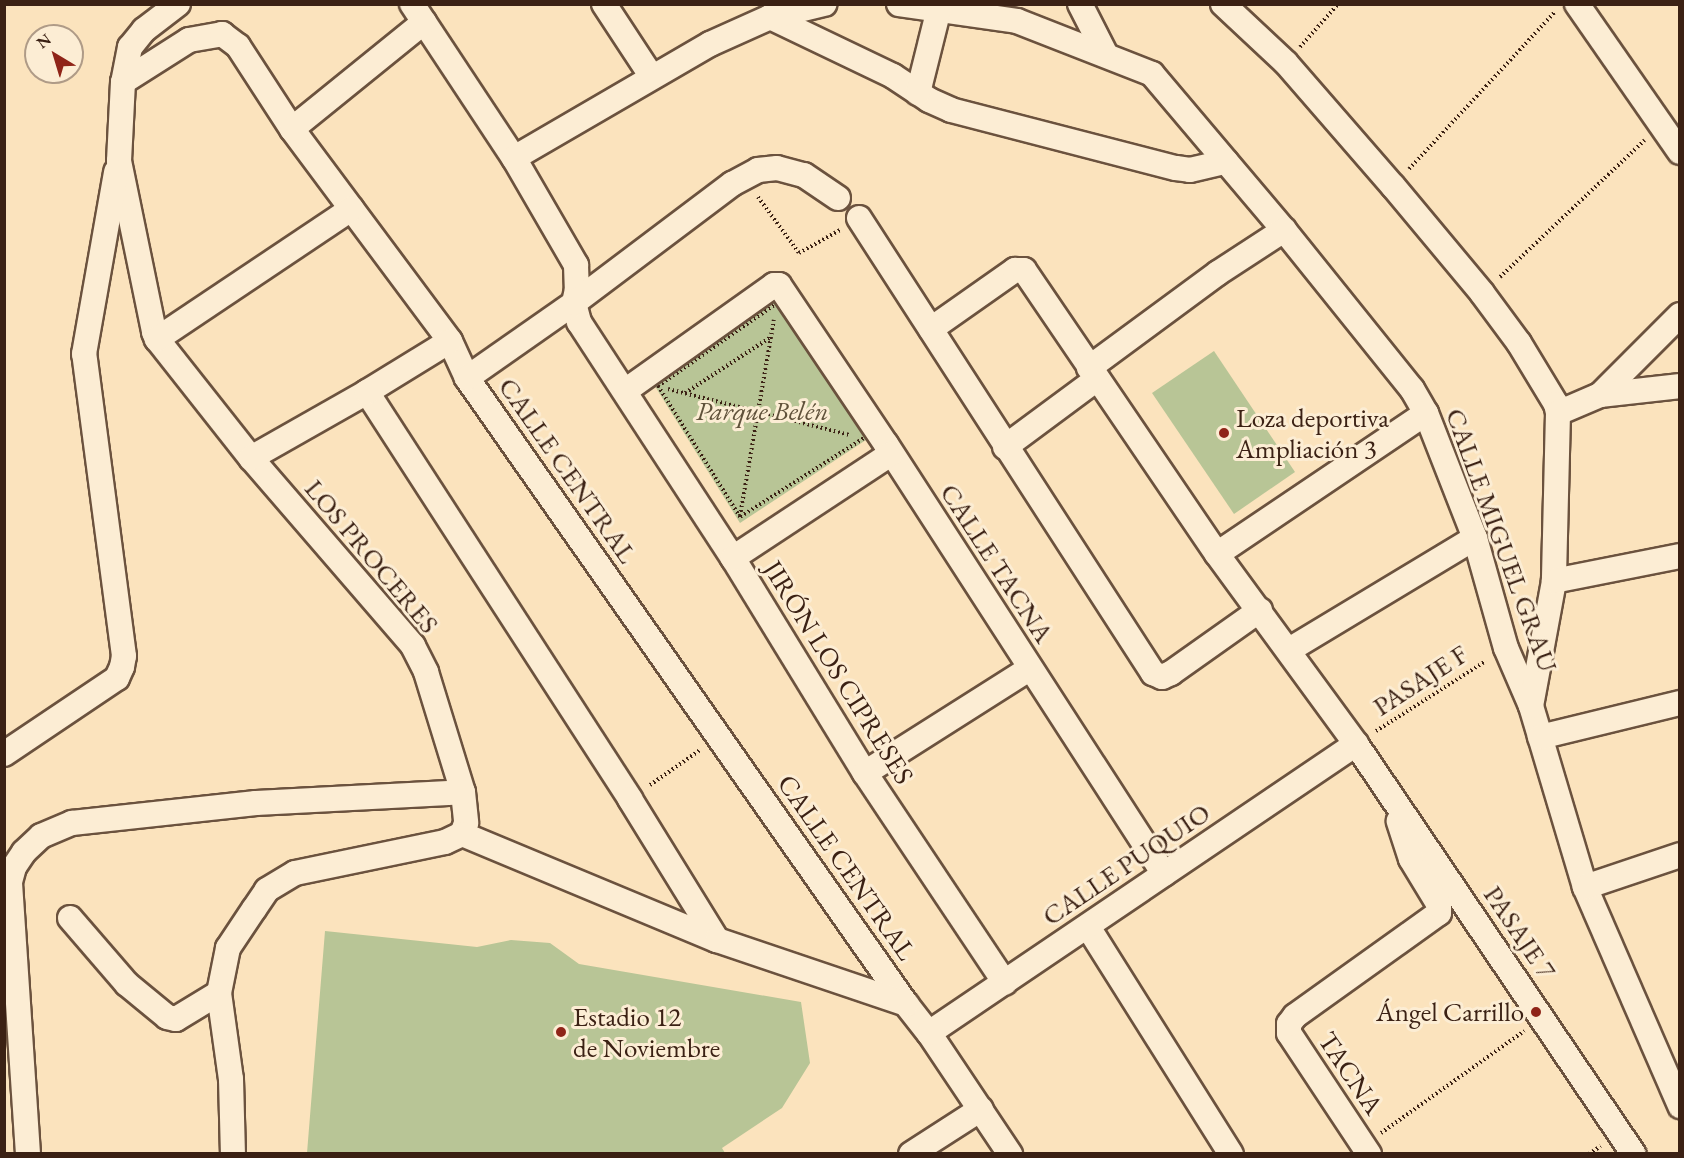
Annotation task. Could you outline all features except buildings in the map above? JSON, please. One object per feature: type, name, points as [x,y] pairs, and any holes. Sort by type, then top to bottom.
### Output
[{"type":"street","name":"LOS PROCERES","points":[[178,4],[144,30],[130,47],[123,82],[118,161],[157,339],[251,458],[413,646],[426,672],[463,792],[466,823],[462,834]]},
{"type":"street","points":[[604,4],[652,77]]},
{"type":"street","name":"CALLE MIGUEL GRAU","points":[[899,4],[939,9],[971,9],[1017,21],[1152,74],[1284,230],[1412,389],[1426,413],[1475,537],[1506,648],[1531,705],[1585,887],[1665,1078],[1680,1106]]},
{"type":"street","points":[[1080,4],[1106,55]]},
{"type":"street","points":[[1223,4],[1286,63],[1393,186],[1482,293],[1519,343],[1556,404],[1558,412],[1554,581],[1531,705]]},
{"type":"street","points":[[1577,4],[1680,152]]},
{"type":"street","points":[[514,158],[710,44],[770,17],[807,6]]},
{"type":"street","points":[[918,93],[939,9]]},
{"type":"street","points":[[292,129],[418,13],[514,158],[576,265],[577,289],[574,303]]},
{"type":"street","points":[[770,17],[884,72],[951,110],[1176,168],[1196,169],[1226,162]]},
{"type":"street","name":"CALLE CENTRAL","points":[[123,82],[189,40],[222,34],[238,46],[292,129],[450,341],[467,378],[906,1004],[929,1033],[1010,1154]]},
{"type":"street","points":[[4,754],[117,678],[122,668],[124,656],[84,354],[118,161]]},
{"type":"street","points":[[467,378],[574,303],[732,184],[759,170],[777,168],[804,175],[838,198]]},
{"type":"street","points":[[157,339],[351,209]]},
{"type":"street","points":[[859,218],[1153,673],[1162,677],[1171,674],[1260,610]]},
{"type":"street","points":[[1005,447],[1218,273],[1284,230]]},
{"type":"street","name":"PASAJE 7","points":[[931,329],[1019,268],[1024,270],[1217,554],[1356,744],[1634,1154]]},
{"type":"street","points":[[641,386],[774,285],[778,294]]},
{"type":"street","name":"CALLE TACNA","points":[[778,294],[889,449],[1029,669],[1164,874]]},
{"type":"street","name":"JIRÓN LOS CIPRESES","points":[[574,303],[579,322],[641,386],[734,558],[866,773],[1005,983]]},
{"type":"street","points":[[1600,395],[1680,315]]},
{"type":"street","points":[[251,458],[367,392],[450,341]]},
{"type":"street","points":[[1558,412],[1600,395],[1680,386]]},
{"type":"street","points":[[367,392],[630,799],[717,940]]},
{"type":"street","points":[[1217,554],[1426,413]]},
{"type":"street","points":[[734,558],[889,449]]},
{"type":"street","points":[[1289,650],[1475,537]]},
{"type":"street","points":[[1554,581],[1680,556]]},
{"type":"street","points":[[866,773],[1029,669]]},
{"type":"street","points":[[1540,737],[1680,703]]},
{"type":"street","name":"CALLE PUQUIO","points":[[929,1033],[1356,744]]},
{"type":"street","points":[[28,1154],[10,882],[19,859],[41,836],[72,823],[244,804],[463,792]]},
{"type":"street","name":"TACNA","points":[[1366,1149],[1288,1033],[1288,1024],[1294,1016],[1439,913],[1439,905],[1411,859],[1392,799]]},
{"type":"street","points":[[233,1154],[231,1079],[219,993],[228,948],[267,890],[295,873],[445,842],[462,834],[717,940],[906,1004]]},
{"type":"street","points":[[1585,887],[1680,855]]},
{"type":"street","points":[[69,918],[127,984],[166,1017],[176,1019],[219,993]]},
{"type":"street","points":[[1088,927],[1231,1154]]},
{"type":"street","points":[[911,1154],[981,1109]]},
{"type":"path","points":[[1286,63],[1338,4]]},
{"type":"path","points":[[1393,186],[1561,4]]},
{"type":"path","points":[[1482,293],[1661,126]]},
{"type":"path","points":[[751,200],[760,197],[799,253],[859,218]]},
{"type":"path","points":[[734,558],[778,294]]},
{"type":"path","points":[[641,386],[778,294]]},
{"type":"path","points":[[740,517],[867,435],[778,294]]},
{"type":"path","points":[[684,393],[771,337]]},
{"type":"path","points":[[641,386],[684,393],[862,438],[889,449]]},
{"type":"path","points":[[641,386],[740,517]]},
{"type":"path","name":"PASAJE F","points":[[1356,744],[1506,648]]},
{"type":"path","points":[[630,799],[718,737]]},
{"type":"path","points":[[1366,1149],[1542,1018]]},
{"type":"green space","name":"Parque Belén","points":[[778,297],[872,436],[740,523],[653,383]]},
{"type":"green space","name":"Loza deportiva Ampliación 3","points":[[1214,351],[1295,472],[1234,514],[1152,393]]},
{"type":"green space","name":"Estadio 12 de Noviembre","points":[[325,931],[477,947],[511,940],[550,943],[579,964],[801,1002],[810,1063],[782,1108],[722,1148],[725,1153],[307,1153]]},
{"type":"place","name":"Loza deportiva Ampliación 3","points":[[1224,433]]},
{"type":"place","name":"Ángel Carrillo","points":[[1536,1012]]},
{"type":"place","name":"Estadio 12 de Noviembre","points":[[561,1032]]}]
